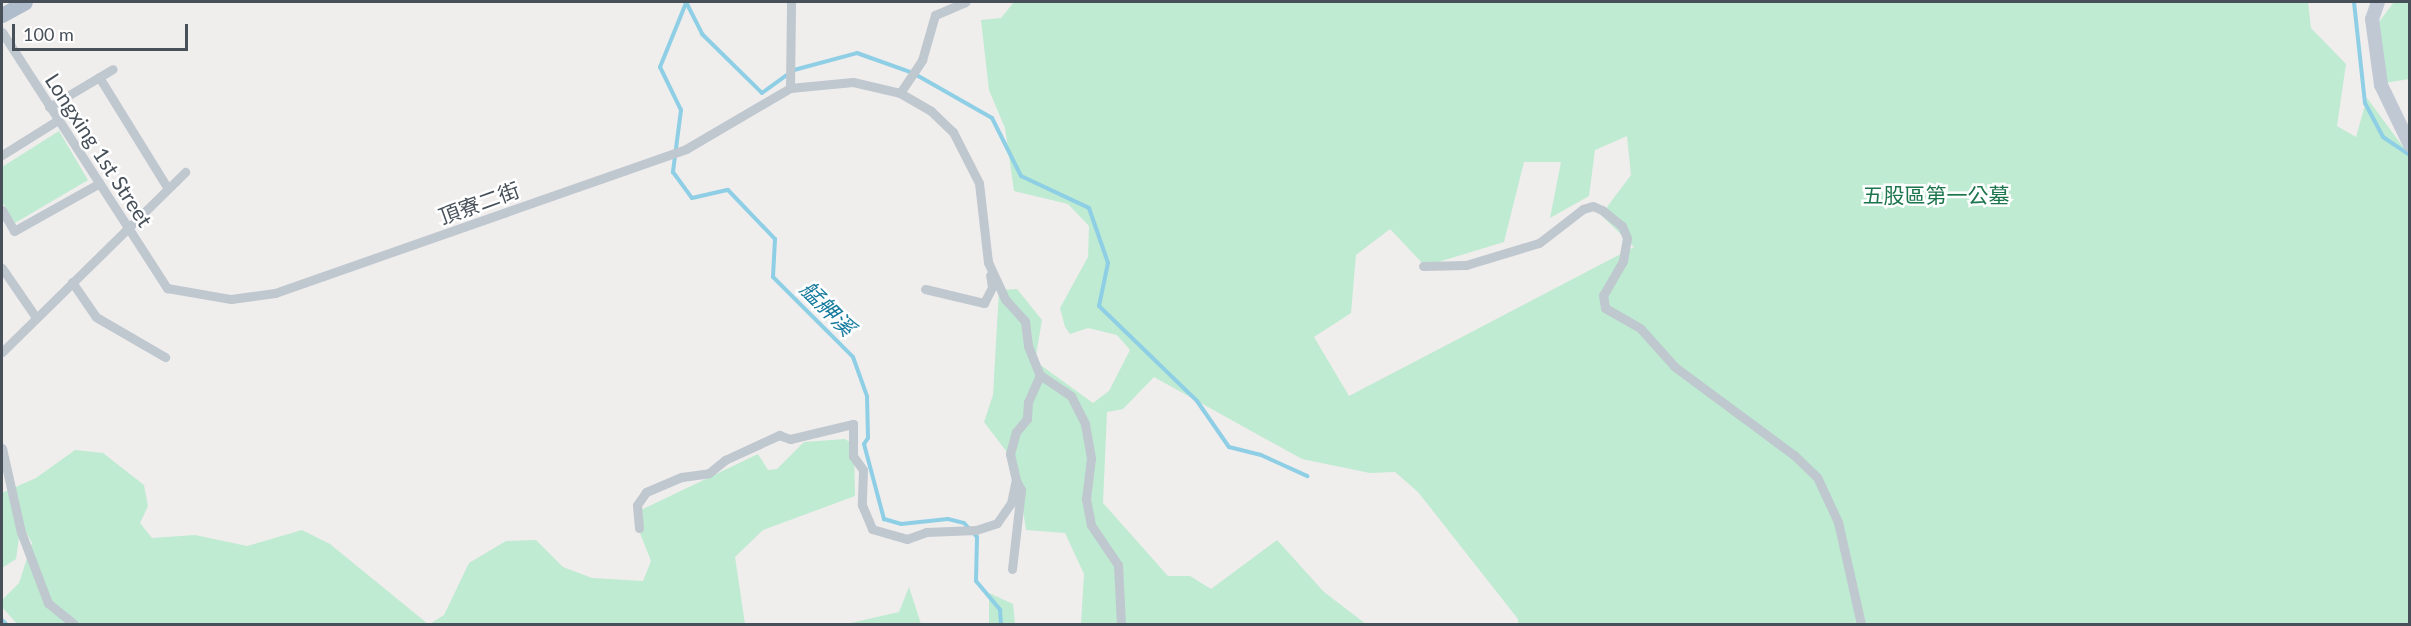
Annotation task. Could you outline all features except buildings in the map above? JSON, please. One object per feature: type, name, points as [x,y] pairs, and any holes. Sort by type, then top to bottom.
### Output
[{"type":"main road","points":[[2,15],[25,2]]},
{"type":"street","points":[[790,88],[791,2]]},
{"type":"street","points":[[900,93],[905,82],[922,60],[935,15],[965,2]]},
{"type":"street","points":[[2378,2],[2372,19],[2381,85],[2409,145]]},
{"type":"street","name":"Longxing 1st Street","points":[[2,32],[167,288]]},
{"type":"street","points":[[49,106],[113,69]]},
{"type":"street","points":[[99,77],[167,187]]},
{"type":"street","name":"頂寮二街","points":[[167,288],[231,299],[275,293],[686,149],[790,88],[853,82],[900,93],[931,111],[953,132],[979,183],[992,287],[984,303],[926,289]]},
{"type":"street","points":[[2,155],[58,120]]},
{"type":"street","points":[[2,352],[34,316],[130,229],[167,187],[185,172]]},
{"type":"street","points":[[2,210],[14,231],[100,183]]},
{"type":"street","points":[[1424,266],[1466,265],[1539,243],[1583,209],[1593,206],[1602,210],[1622,226],[1627,238],[1623,261],[1604,295],[1605,308],[1640,328],[1675,367],[1794,455],[1817,477],[1838,522],[1861,624]]},
{"type":"street","points":[[988,262],[1005,299],[1025,321],[1028,346],[1040,375],[1071,396],[1085,424],[1091,458],[1086,499],[1090,525],[1118,565],[1121,624]]},
{"type":"street","points":[[2,268],[34,316]]},
{"type":"street","points":[[72,282],[96,317],[165,357]]},
{"type":"street","points":[[1012,569],[1021,490],[1016,480],[1010,454],[1016,432],[1027,419],[1028,402],[1040,375]]},
{"type":"street","points":[[639,528],[637,505],[646,492],[682,477],[709,473],[725,460],[779,435],[790,439],[853,424],[853,456],[863,470],[862,505],[872,529],[907,539],[926,532],[976,530],[997,523],[1011,503],[1016,480]]},
{"type":"street","points":[[2,448],[21,532],[48,603],[74,624]]},
{"type":"green space","name":"五股區第一公墓","points":[[1014,2],[2308,2],[2311,28],[2346,64],[2337,126],[2356,137],[2367,98],[2409,155],[2409,624],[1518,624],[1518,619],[1418,492],[1395,472],[1370,473],[1302,459],[1154,377],[1123,409],[1107,412],[1103,503],[1168,576],[1190,576],[1211,589],[1277,540],[1324,592],[1366,624],[1081,624],[1084,574],[1065,533],[1026,530],[1016,464],[984,422],[993,395],[999,290],[1017,289],[1042,320],[1035,361],[1093,403],[1109,391],[1130,350],[1117,335],[1088,328],[1070,334],[1065,327],[1060,308],[1088,257],[1089,226],[1068,204],[1014,191],[1005,128],[989,90],[981,20],[1001,18]],"holes":[[[1627,136],[1631,175],[1601,215],[1634,247],[1349,396],[1314,337],[1351,313],[1356,255],[1390,229],[1425,266],[1504,242],[1524,162],[1561,162],[1550,218],[1589,196],[1595,150]]]},
{"type":"green space","points":[[2394,2],[2409,2],[2409,79],[2385,83],[2370,34]]},
{"type":"green space","points":[[59,131],[88,180],[15,223],[2,202],[2,167]]},
{"type":"green space","points":[[845,439],[854,445],[855,496],[763,530],[735,557],[745,624],[430,624],[444,615],[469,563],[506,541],[536,540],[563,567],[592,578],[643,581],[651,561],[634,518],[641,510],[758,454],[768,470],[777,469],[804,442]]},
{"type":"green space","points":[[75,450],[103,453],[144,485],[148,506],[140,523],[152,538],[195,535],[247,546],[302,530],[330,544],[428,624],[17,624],[2,607],[2,600],[19,583],[32,543],[21,523],[16,559],[2,568],[2,493],[36,478]]},
{"type":"green space","points":[[909,587],[921,624],[846,624],[899,612]]},
{"type":"green space","points":[[989,593],[1013,604],[1015,624],[989,624]]},
{"type":"waterway","points":[[686,2],[702,34],[762,93],[794,70],[857,53],[913,73],[992,118],[1021,176],[1089,208],[1108,263],[1099,306],[1197,401],[1229,447],[1261,455],[1307,476]]},
{"type":"waterway","points":[[2354,2],[2365,103],[2383,137],[2410,155]]},
{"type":"waterway","name":"艋舺溪","points":[[686,3],[660,67],[681,110],[673,172],[692,198],[728,190],[775,239],[773,277],[853,357],[867,396],[868,438],[864,444],[884,519],[901,524],[948,519],[964,523],[977,537],[976,581],[1000,610],[1001,624]]},
{"type":"waterway","points":[[2,620],[6,624]]}]
